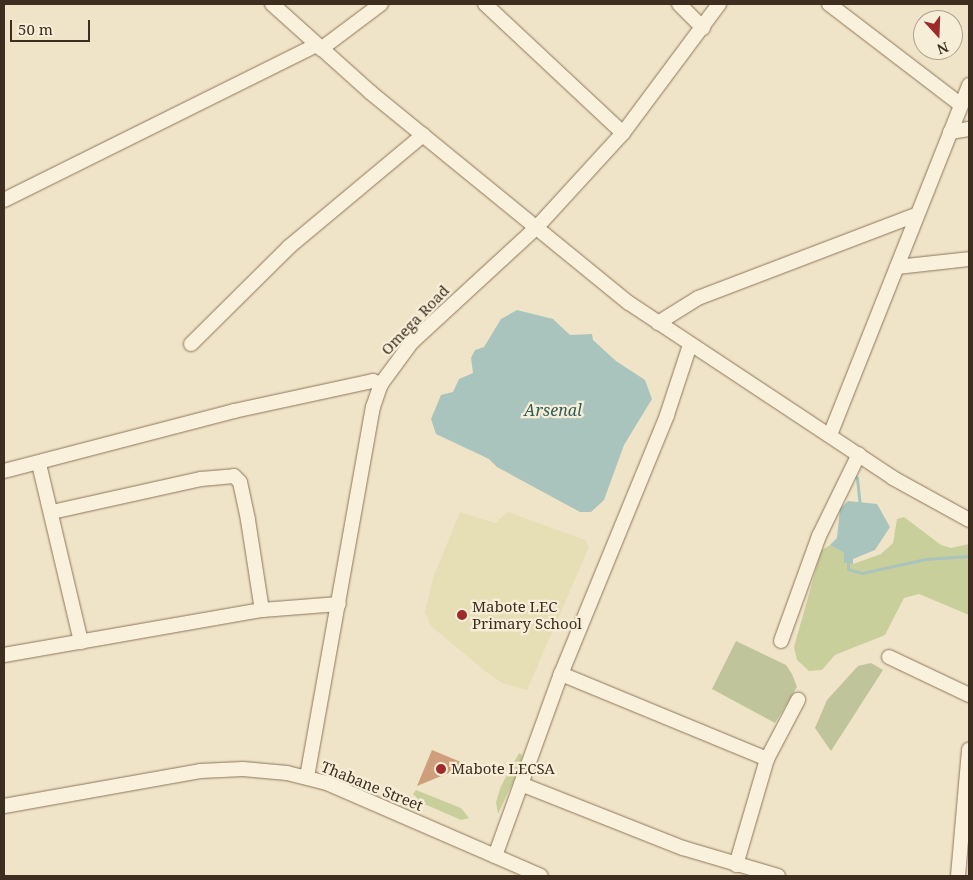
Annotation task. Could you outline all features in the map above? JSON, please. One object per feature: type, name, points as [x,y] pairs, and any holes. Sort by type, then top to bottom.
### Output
[{"type":"street","points":[[272,4],[319,47],[535,229],[658,323],[859,454],[969,520]]},
{"type":"street","points":[[4,200],[56,178],[220,91],[319,47],[381,4]]},
{"type":"street","points":[[485,4],[623,133]]},
{"type":"street","points":[[679,4],[703,28]]},
{"type":"street","name":"Omega Road","points":[[307,777],[373,407],[381,384],[412,342],[535,229],[623,133],[719,4]]},
{"type":"street","points":[[829,4],[961,105]]},
{"type":"street","points":[[830,435],[969,85]]},
{"type":"street","points":[[950,132],[969,129]]},
{"type":"street","points":[[191,344],[289,247],[423,135]]},
{"type":"street","points":[[658,323],[698,298],[918,214]]},
{"type":"street","points":[[897,267],[969,259]]},
{"type":"street","points":[[495,856],[561,674],[667,416],[690,345]]},
{"type":"street","points":[[4,471],[39,464],[234,411],[372,381],[381,384]]},
{"type":"street","points":[[781,642],[819,536],[859,454]]},
{"type":"street","points":[[39,464],[52,512],[81,642]]},
{"type":"street","points":[[52,512],[201,479],[234,476],[240,482],[248,520],[262,610]]},
{"type":"street","points":[[4,655],[262,610],[339,604]]},
{"type":"street","points":[[889,657],[969,695]]},
{"type":"street","points":[[561,674],[767,759]]},
{"type":"street","points":[[736,864],[767,759],[798,700]]},
{"type":"street","points":[[958,876],[969,749]]},
{"type":"street","name":"Thabane Street","points":[[4,806],[200,772],[243,769],[307,777],[541,876]]},
{"type":"street","points":[[521,784],[736,864],[778,876]]},
{"type":"shaded area","points":[[460,512],[495,523],[508,512],[585,540],[589,547],[527,690],[502,683],[485,671],[431,626],[425,612],[433,578]]},
{"type":"green space","points":[[904,517],[941,545],[951,548],[969,544],[969,615],[919,594],[904,598],[885,635],[835,655],[822,670],[809,671],[797,660],[794,647],[821,551],[830,545],[844,553],[844,563],[853,564],[881,554],[893,543],[897,519]]},
{"type":"green space","points":[[736,641],[786,665],[792,674],[797,687],[775,723],[712,689]]},
{"type":"green space","points":[[871,663],[883,670],[831,751],[815,728],[827,700],[858,666]]},
{"type":"green space","points":[[519,753],[522,755],[520,767],[498,814],[496,802],[501,786]]},
{"type":"green space","points":[[416,790],[461,808],[469,818],[461,820],[422,803],[413,794]]},
{"type":"water","name":"Arsenal","points":[[517,310],[553,319],[570,335],[592,334],[593,340],[616,361],[645,380],[652,399],[624,445],[604,500],[591,512],[580,512],[497,467],[489,459],[436,434],[431,419],[441,395],[453,392],[459,379],[473,373],[471,358],[475,350],[484,347],[501,319]]},
{"type":"water","points":[[848,501],[877,504],[890,527],[875,550],[853,559],[853,564],[844,563],[844,553],[830,545],[837,538],[840,509]]},
{"type":"building","name":"Mabote LECSA","points":[[432,750],[468,765],[417,786]]},
{"type":"waterway","points":[[852,474],[857,478],[860,505]]},
{"type":"waterway","points":[[848,560],[848,569],[862,573],[925,559],[969,556]]},
{"type":"place","name":"Mabote LEC Primary School","points":[[462,615]]},
{"type":"place","name":"Mabote LECSA","points":[[441,769]]}]
